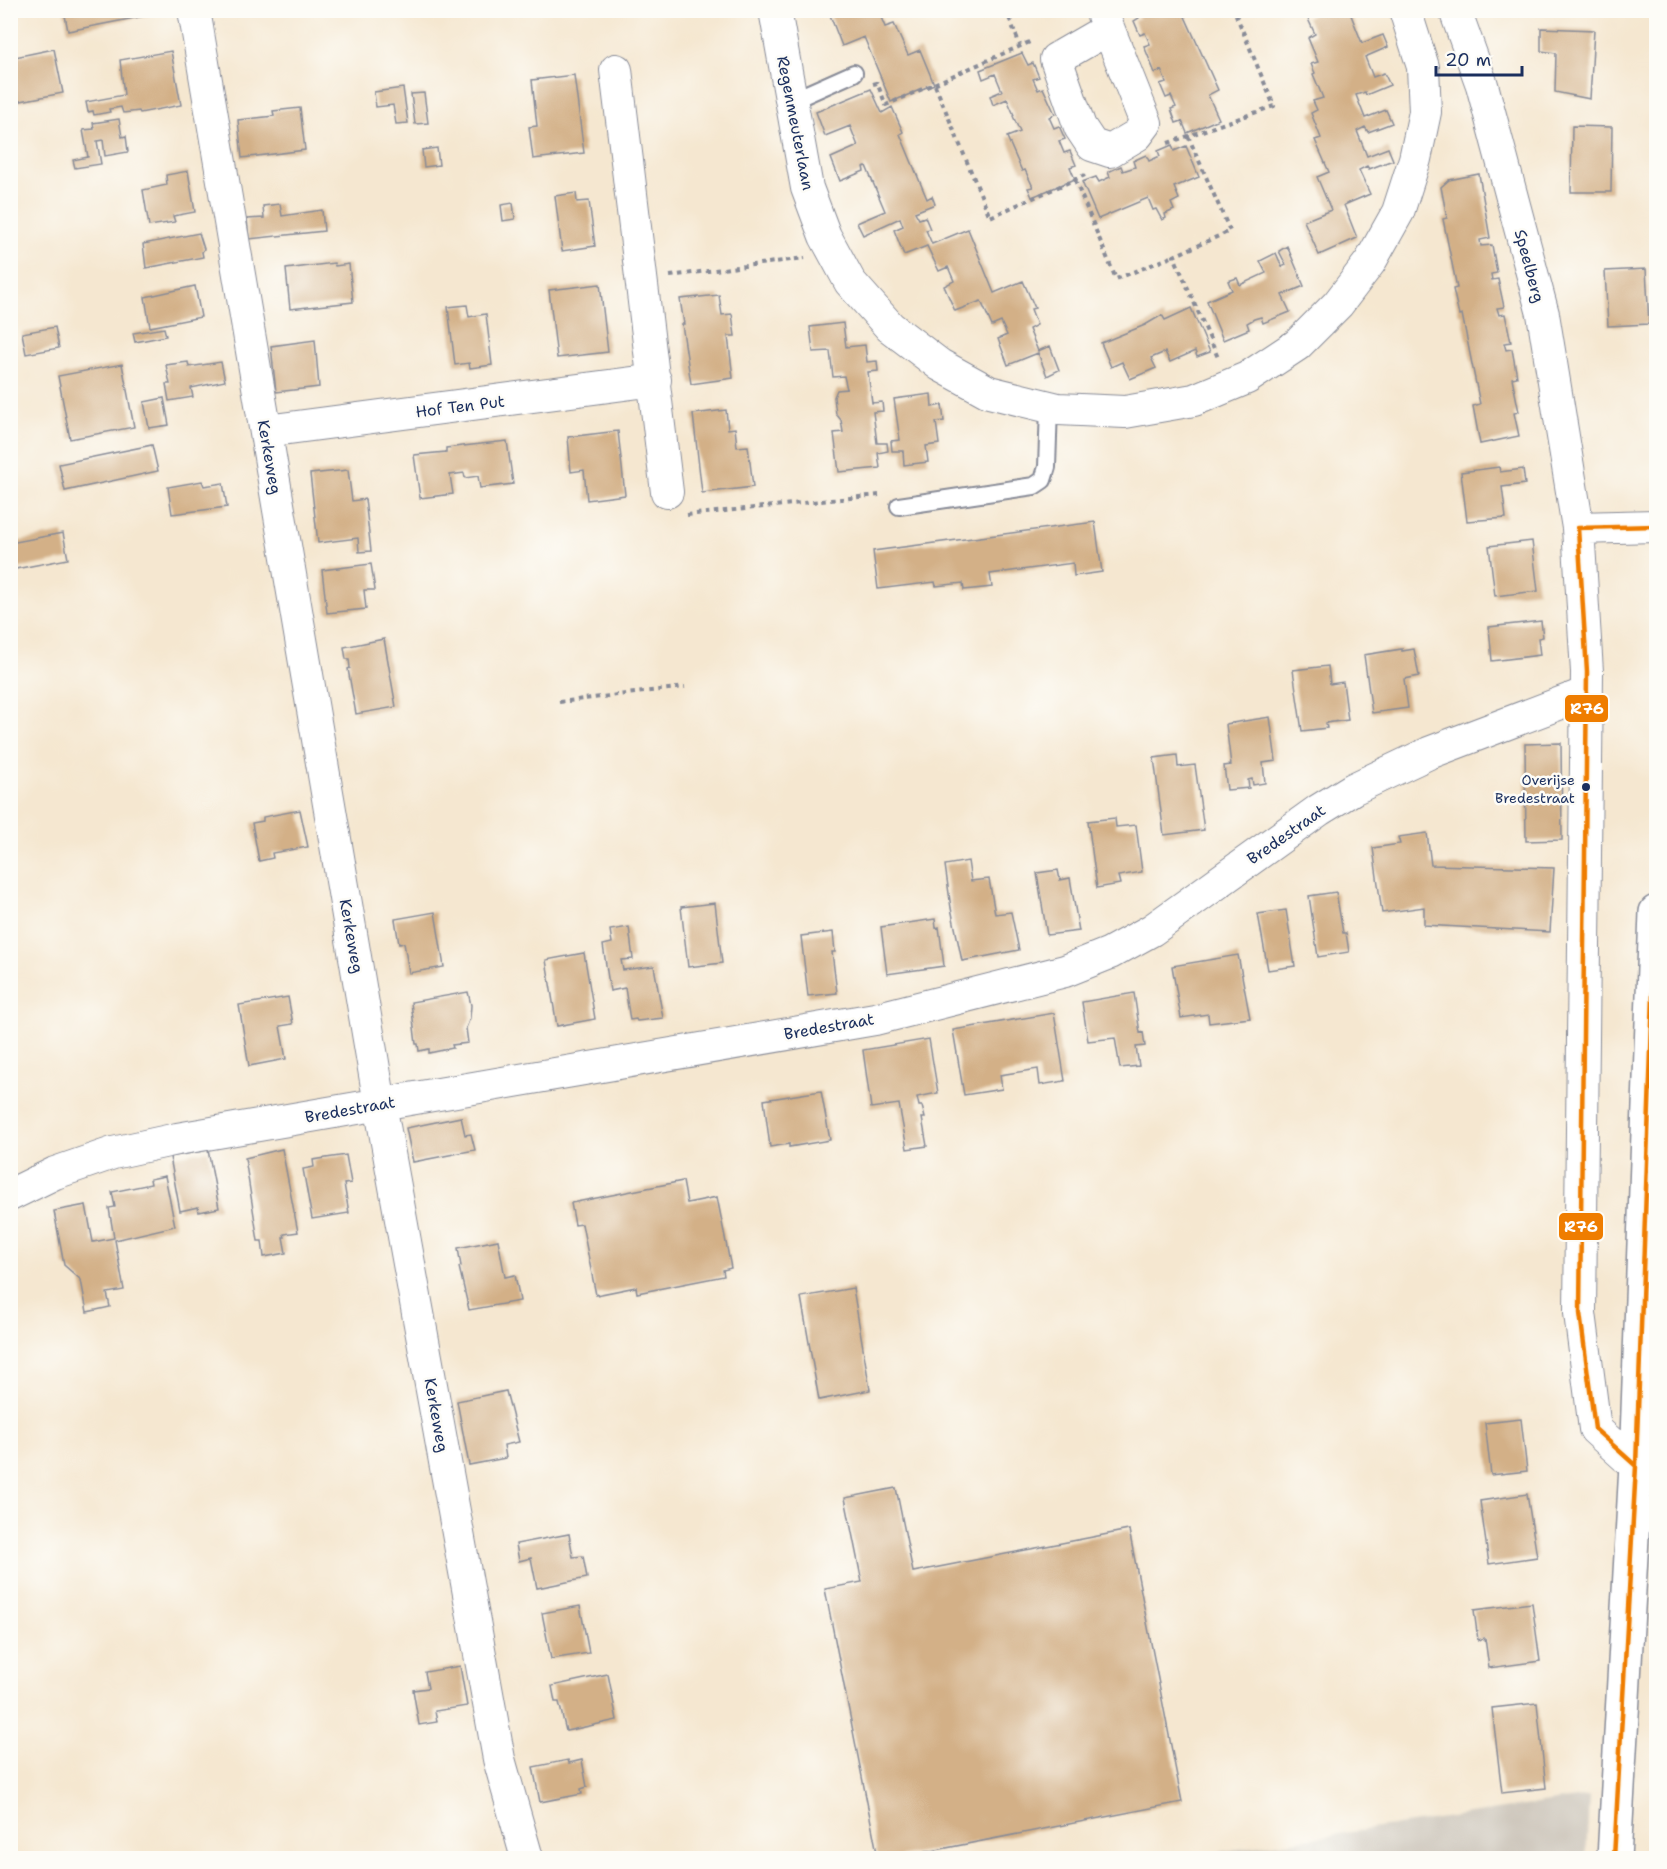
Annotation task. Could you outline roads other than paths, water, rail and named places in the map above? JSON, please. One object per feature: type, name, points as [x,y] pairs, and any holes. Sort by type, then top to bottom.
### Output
[{"type":"main road","points":[[1614,1858],[1636,1467],[1656,912]]},
{"type":"street","name":"Kerkeweg","points":[[194,10],[380,1104],[499,1759],[527,1858]]},
{"type":"street","name":"Regenmeuterlaan","points":[[776,10],[807,188],[825,236],[850,282],[890,327],[940,365],[989,392],[1058,409],[1125,412],[1194,400],[1247,378],[1297,345],[1338,304],[1370,262],[1398,212],[1415,159],[1425,112],[1423,67],[1406,10]]},
{"type":"street","name":"Speelberg","points":[[1455,10],[1482,85],[1543,314],[1578,528],[1587,693],[1580,1313],[1594,1429],[1636,1467]]},
{"type":"street","points":[[1105,20],[1146,123],[1137,135],[1110,151],[1092,145],[1080,127],[1056,59],[1105,20]]},
{"type":"street","points":[[616,70],[655,380],[676,504]]},
{"type":"street","name":"Hof Ten Put","points":[[266,431],[655,380]]},
{"type":"street","points":[[1578,528],[1656,526]]},
{"type":"street","name":"Bredestraat","points":[[10,1195],[55,1173],[113,1153],[177,1139],[875,1018],[1065,971],[1110,953],[1152,930],[1319,810],[1353,789],[1429,753],[1587,693]]},
{"type":"lane","points":[[791,101],[854,73]]},
{"type":"lane","points":[[899,506],[1034,486],[1043,480],[1047,466],[1049,407]]},
{"type":"place","name":"Overijse Bredestraat","points":[[1586,787]]}]
